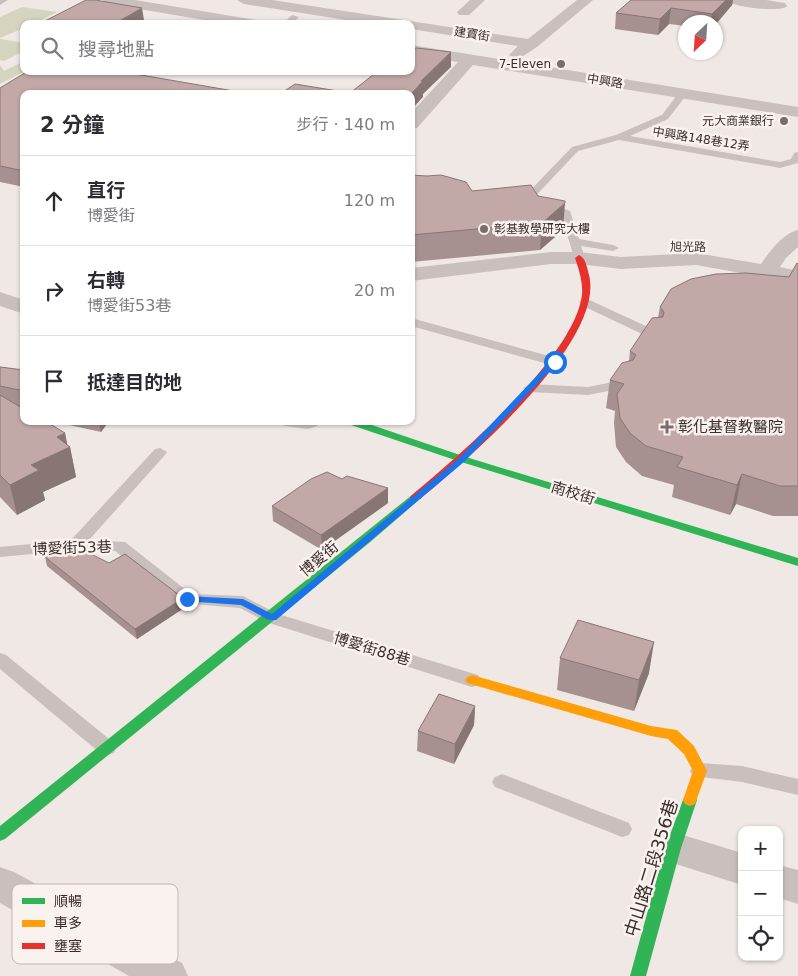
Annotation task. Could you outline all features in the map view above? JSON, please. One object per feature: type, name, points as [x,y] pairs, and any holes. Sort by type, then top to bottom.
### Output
[{"type":"street","points":[[109,0],[232,20]]},
{"type":"street","points":[[244,0],[375,20]]},
{"type":"street","points":[[464,12],[478,0]]},
{"type":"street","points":[[504,65],[586,0]]},
{"type":"street","points":[[732,0],[780,6]]},
{"type":"street","name":"建寶街","points":[[415,26],[532,44]]},
{"type":"street","name":"中興路","points":[[415,52],[798,112]]},
{"type":"street","points":[[415,120],[470,60]]},
{"type":"street","points":[[773,262],[798,236]]},
{"type":"street","name":"旭光路","points":[[415,275],[551,258],[577,250],[694,245],[773,262],[798,277]]},
{"type":"street","name":"旭光路","points":[[577,250],[621,263],[696,259],[773,262],[798,258]]},
{"type":"street","name":"博愛街","points":[[0,835],[272,618],[462,460],[555,362],[577,324],[585,302],[587,277],[577,250]]},
{"type":"street","points":[[0,299],[20,306]]},
{"type":"street","name":"南校街","points":[[361,425],[462,460],[798,562]]},
{"type":"street","points":[[472,680],[651,731],[672,734],[689,750],[700,771]]},
{"type":"street","name":"中山路二段356巷","points":[[638,976],[673,848],[700,771]]},
{"type":"street","points":[[673,848],[738,869]]},
{"type":"street","points":[[783,882],[798,887]]},
{"type":"street","points":[[0,884],[12,891]]},
{"type":"street","points":[[145,964],[167,976]]},
{"type":"lane","points":[[291,20],[294,17]]},
{"type":"lane","points":[[577,250],[566,213],[552,206],[520,200],[575,149],[619,137],[665,117],[683,94]]},
{"type":"lane","name":"中興路148巷12弄","points":[[619,137],[780,165],[795,161],[798,155]]},
{"type":"lane","points":[[585,302],[644,330],[652,341]]},
{"type":"lane","points":[[415,323],[555,362]]},
{"type":"lane","points":[[530,388],[588,391],[623,384]]},
{"type":"lane","points":[[76,545],[160,452]]},
{"type":"lane","name":"博愛街53巷","points":[[0,552],[76,545],[119,546],[187,599],[243,602],[272,618]]},
{"type":"lane","name":"博愛街88巷","points":[[272,618],[472,680]]},
{"type":"lane","points":[[0,659],[107,748]]},
{"type":"lane","points":[[700,771],[742,774],[798,788]]},
{"type":"lane","points":[[502,782],[622,829]]},
{"type":"green space","points":[[22,7],[57,12],[41,20],[20,20],[20,30],[0,38],[0,17]]},
{"type":"green space","points":[[0,39],[20,42],[20,53],[4,61],[0,60]]},
{"type":"green space","points":[[20,63],[20,74],[0,84],[0,65],[4,71]]},
{"type":"building","points":[[86,0],[142,8],[121,20],[47,20]]},
{"type":"building","points":[[631,0],[726,0],[712,14],[671,8],[660,19],[616,13]]},
{"type":"building","points":[[415,48],[451,52],[421,81],[423,81],[415,90],[354,90],[373,75],[415,75]]},
{"type":"building","points":[[21,75],[141,75],[228,90],[20,90],[20,170],[0,166],[0,88]]},
{"type":"building","points":[[295,84],[332,90],[286,90]]},
{"type":"building","points":[[415,175],[441,175],[466,182],[472,191],[531,185],[538,196],[565,201],[542,223],[415,235]]},
{"type":"building","points":[[797,263],[798,486],[780,486],[742,474],[737,485],[677,467],[683,457],[646,446],[630,433],[620,418],[617,394],[624,384],[610,380],[622,363],[633,360],[636,355],[630,351],[652,318],[663,317],[664,312],[660,307],[671,289],[691,279],[716,274],[746,273],[789,277]]},
{"type":"building","points":[[0,367],[20,370],[20,390],[0,386]]},
{"type":"building","points":[[0,395],[20,407],[20,425],[52,425],[65,433],[57,437],[70,447],[31,465],[39,470],[10,485],[0,475]]},
{"type":"building","points":[[327,472],[342,479],[347,476],[388,488],[321,535],[272,506],[311,479]]},
{"type":"building","points":[[83,550],[109,563],[125,554],[179,595],[185,597],[135,629],[45,557]]},
{"type":"building","points":[[578,620],[654,642],[639,680],[560,658]]},
{"type":"building","points":[[439,694],[475,706],[455,744],[418,731]]},
{"type":"traffic: fast","points":[[361,425],[462,459],[798,562]]},
{"type":"traffic: fast","points":[[0,835],[261,625],[416,497]]},
{"type":"traffic: fast","points":[[638,976],[673,848],[690,800]]},
{"type":"traffic: slow","points":[[472,680],[651,731],[672,734],[689,750],[700,771],[690,800]]},
{"type":"traffic: jam","points":[[416,497],[488,431],[545,372],[565,346],[580,318],[587,290],[579,258]]},
{"type":"place","name":"7-Eleven","points":[[561,64]]},
{"type":"place","name":"元大商業銀行","points":[[784,121]]},
{"type":"place","name":"彰基教學研究大樓","points":[[484,229]]},
{"type":"place","name":"彰化基督教醫院","points":[[667,427]]},
{"type":"route","points":[[187,599],[243,602],[272,618],[462,460],[555,362]]}]
